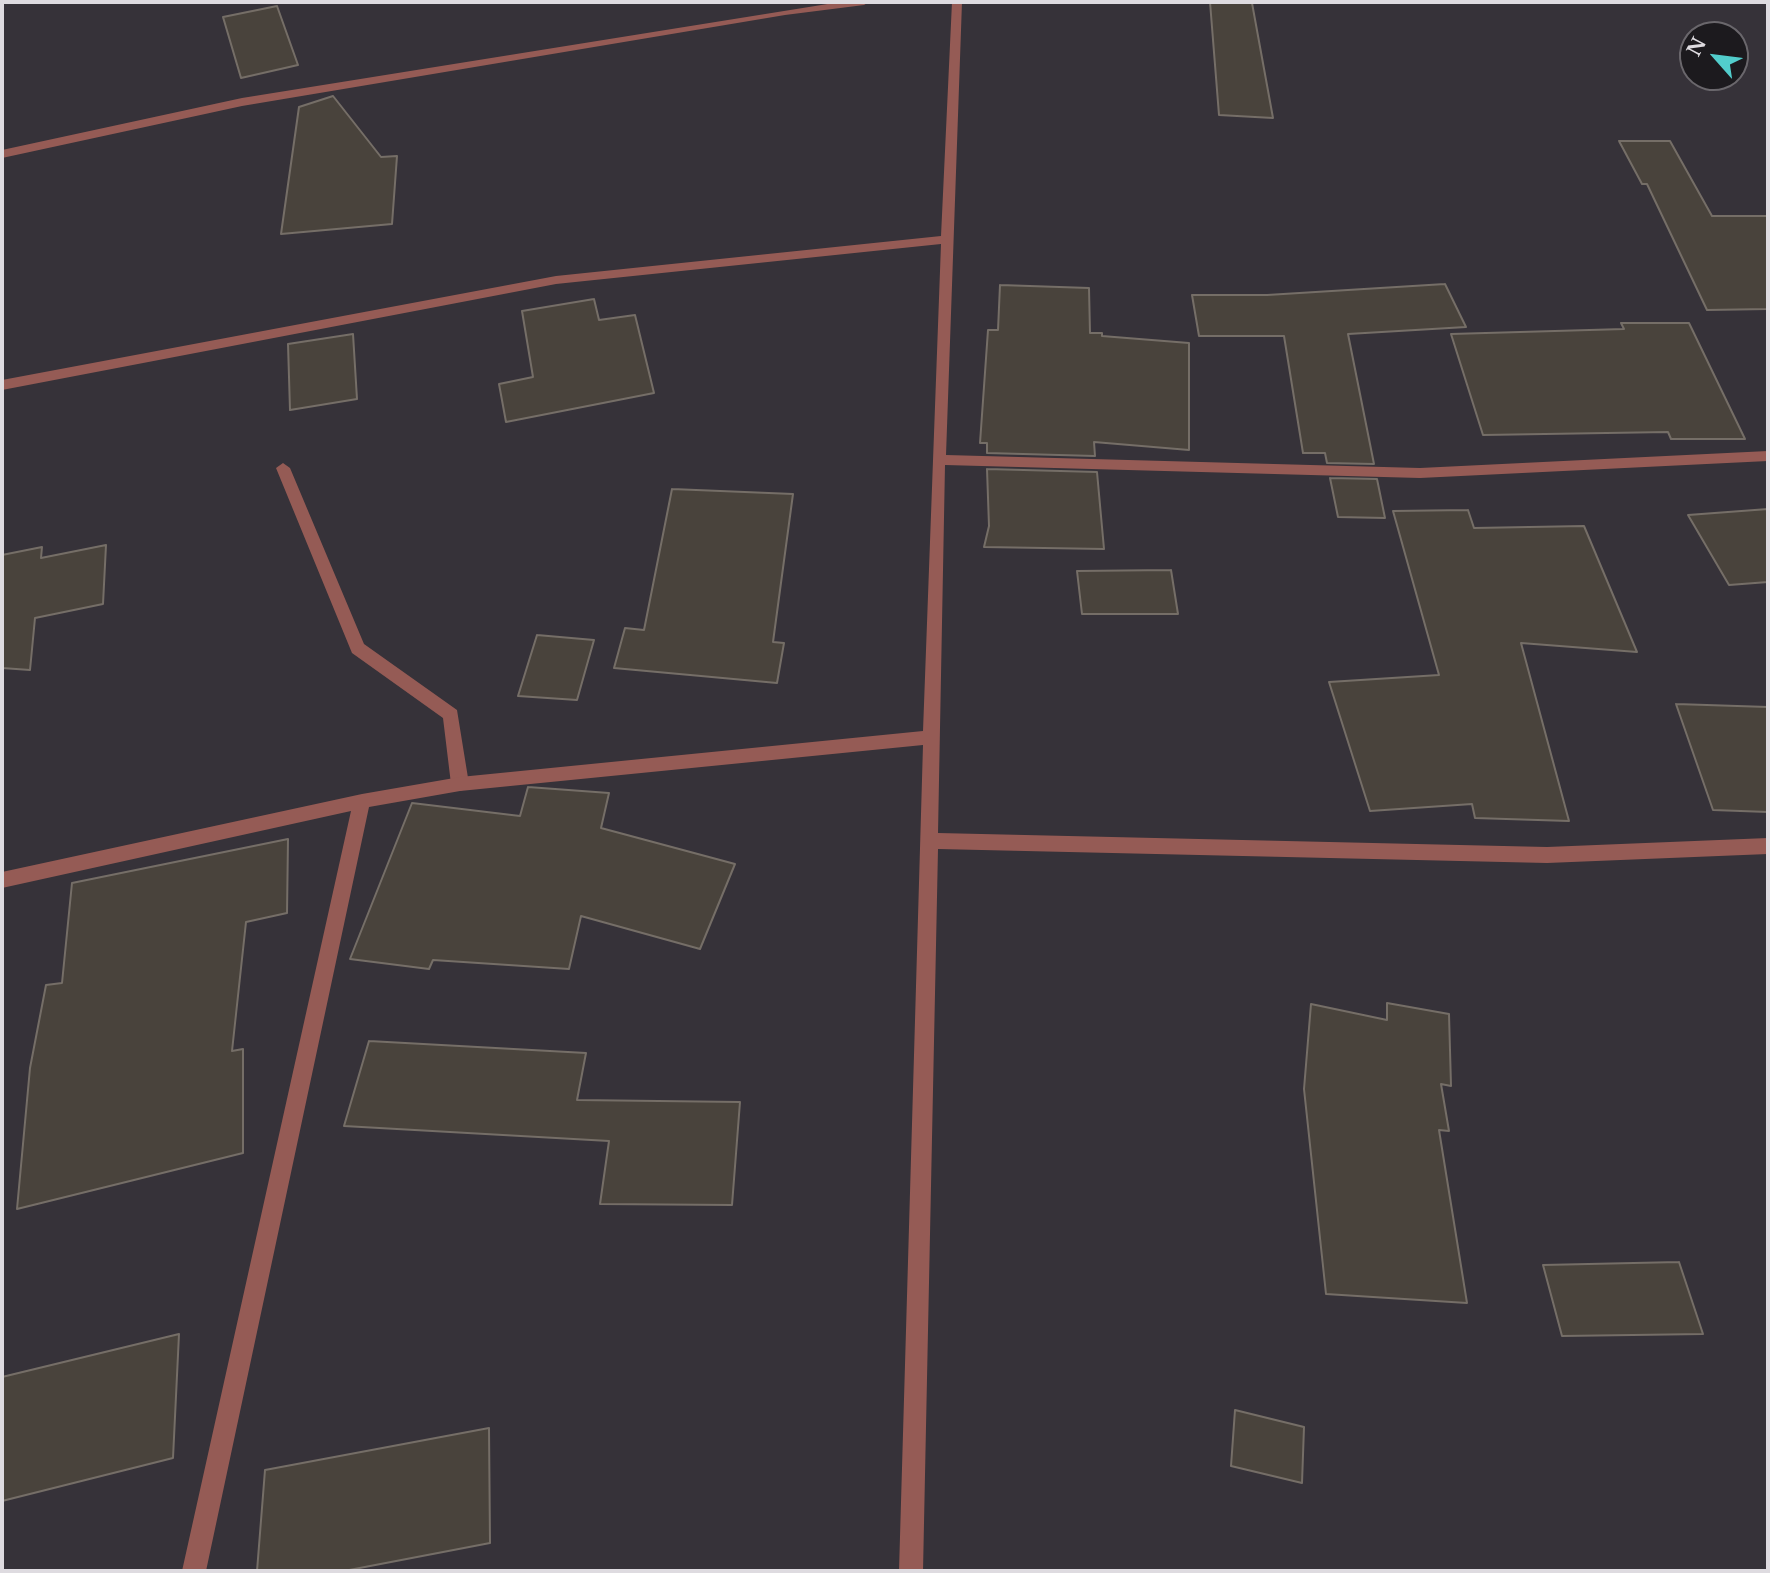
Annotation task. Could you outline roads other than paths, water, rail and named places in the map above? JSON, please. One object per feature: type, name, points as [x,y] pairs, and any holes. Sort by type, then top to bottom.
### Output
[{"type":"street","points":[[2,154],[242,102],[785,12],[864,2]]},
{"type":"street","points":[[911,1571],[938,460],[957,2]]},
{"type":"street","points":[[2,385],[556,280],[947,239]]},
{"type":"street","points":[[938,460],[1420,473],[1768,456]]},
{"type":"street","points":[[284,468],[358,648],[451,715],[460,784]]},
{"type":"street","points":[[2,880],[362,801],[460,784],[931,737]]},
{"type":"street","points":[[194,1571],[362,801]]},
{"type":"street","points":[[929,841],[1547,855],[1768,846]]}]
